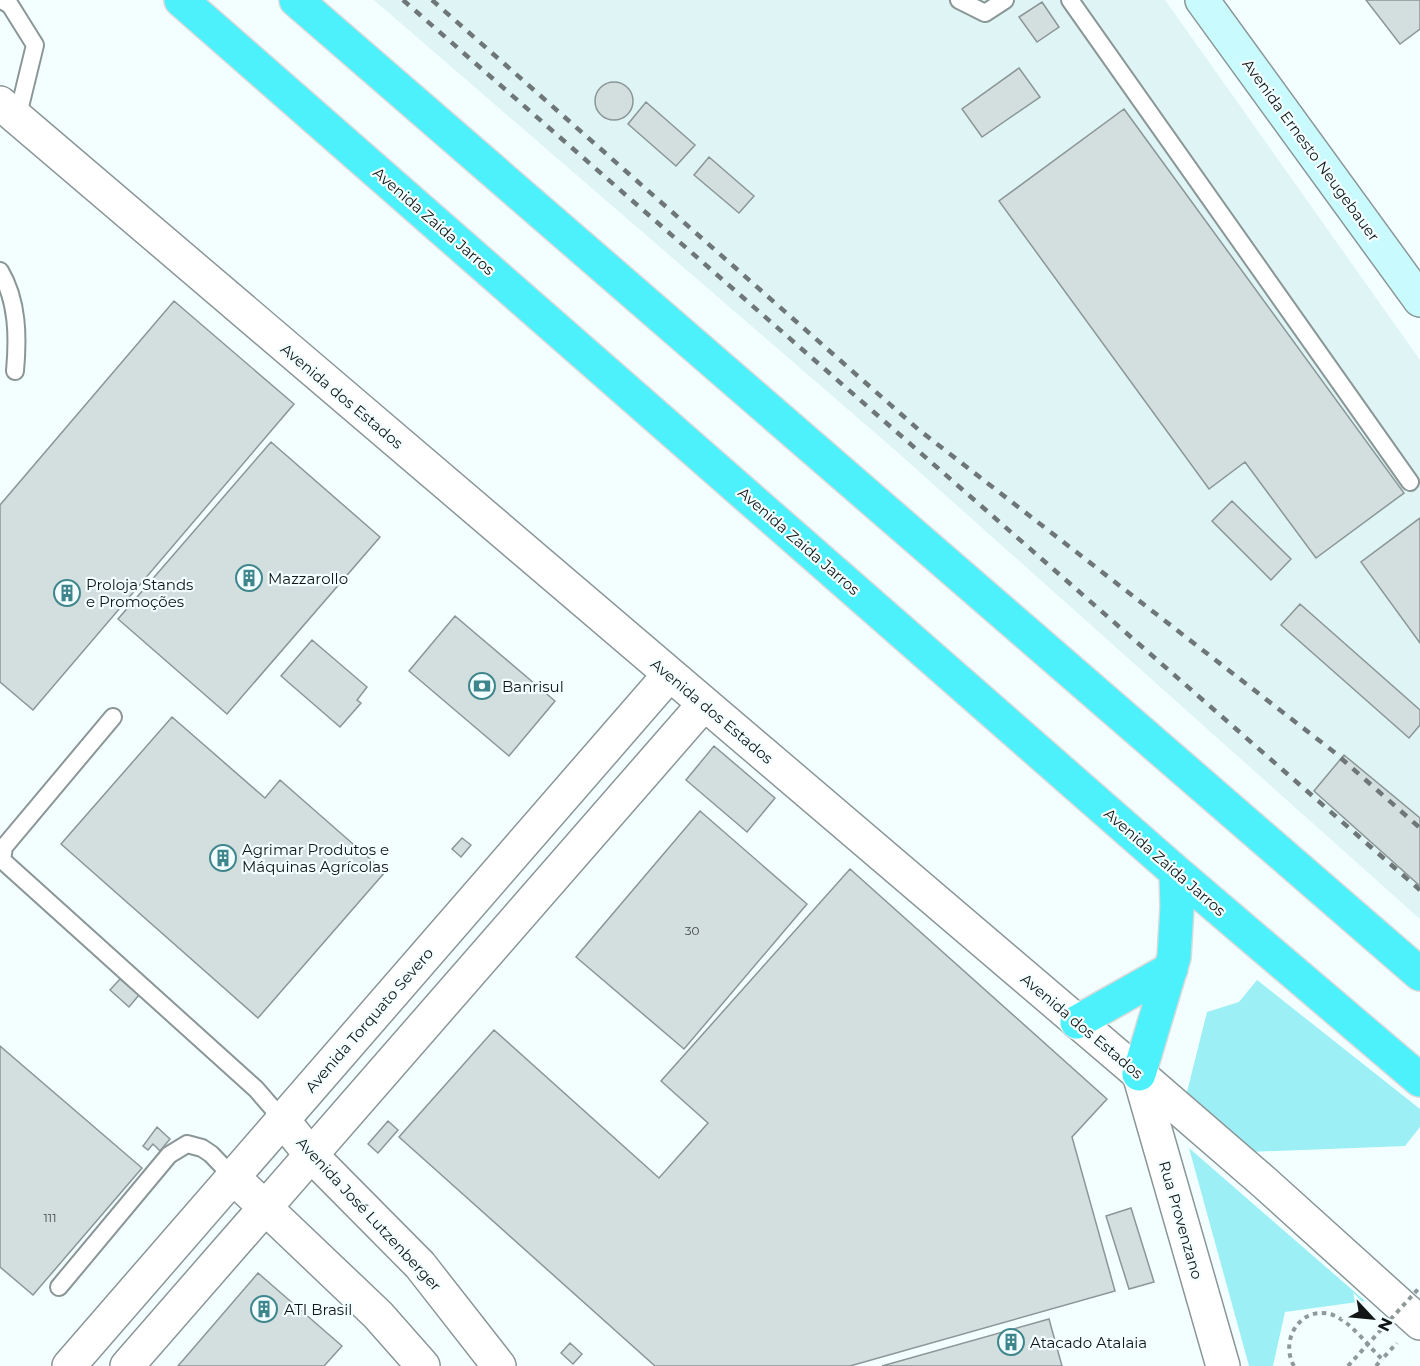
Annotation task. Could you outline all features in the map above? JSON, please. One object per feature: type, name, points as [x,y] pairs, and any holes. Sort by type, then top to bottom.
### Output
[{"type":"highway","name":"Avenida Zaida Jarros","points":[[181,0],[1176,872],[1420,1080]]},
{"type":"highway","points":[[296,0],[1420,974]]},
{"type":"highway","points":[[1138,1074],[1171,969],[1177,917],[1176,872]]},
{"type":"highway","points":[[1077,1022],[1171,969]]},
{"type":"main road","name":"Avenida Ernesto Neugebauer","points":[[1202,0],[1415,286]]},
{"type":"street","name":"Avenida dos Estados","points":[[9,111],[1265,1183],[1419,1322]]},
{"type":"street","name":"Avenida Torquato Severo","points":[[69,1366],[669,675]]},
{"type":"street","points":[[127,1366],[704,704]]},
{"type":"street","points":[[469,905],[500,938]]},
{"type":"street","name":"Rua Provenzano","points":[[1138,1074],[1223,1366]]},
{"type":"street","name":"Avenida José Lutzenberger","points":[[282,1119],[311,1155],[420,1265],[499,1366]]},
{"type":"street","points":[[233,1177],[378,1315],[423,1366]]},
{"type":"lane","points":[[1,0],[10,4],[35,45],[9,111]]},
{"type":"lane","points":[[959,0],[985,13],[1005,0]]},
{"type":"lane","points":[[1070,0],[1410,482]]},
{"type":"lane","points":[[0,271],[14,309],[18,342],[15,371]]},
{"type":"lane","points":[[113,717],[4,847],[2,860],[256,1089],[282,1119]]},
{"type":"lane","points":[[60,1287],[169,1155],[187,1144],[202,1148],[233,1177]]},
{"type":"path","points":[[1348,1366],[1420,1287]]},
{"type":"path","points":[[1294,1366],[1287,1348],[1293,1328],[1300,1320],[1320,1313],[1340,1318],[1382,1359]]},
{"type":"path","points":[[1376,1366],[1419,1322]]},
{"type":"shaded area","points":[[374,0],[1165,0],[1420,360],[1420,919],[895,450]]},
{"type":"shaded area","points":[[1257,980],[1420,1109],[1420,1127],[1405,1146],[1248,1152],[1186,1096],[1207,1012],[1239,1002]]},
{"type":"shaded area","points":[[1189,1148],[1365,1301],[1285,1312],[1273,1366],[1249,1366]]},
{"type":"building","points":[[1366,0],[1420,0],[1420,29],[1400,44]]},
{"type":"building","points":[[1042,2],[1059,27],[1037,42],[1019,17]]},
{"type":"building","points":[[1019,68],[1040,97],[982,137],[962,109]]},
{"type":"building","points":[[614,82],[628,87],[633,101],[628,115],[614,120],[600,115],[595,101],[600,87]]},
{"type":"building","points":[[646,102],[695,145],[676,166],[628,124]]},
{"type":"building","points":[[1124,109],[1404,493],[1316,558],[1245,462],[1209,489],[999,201]]},
{"type":"building","points":[[709,157],[754,196],[739,213],[694,175]]},
{"type":"building","name":"Proloja Stands e Promoções","points":[[174,301],[294,404],[33,710],[0,682],[0,505]]},
{"type":"building","name":"Mazzarollo","points":[[271,442],[380,537],[227,714],[118,619]]},
{"type":"building","points":[[1232,501],[1291,559],[1271,580],[1212,521]]},
{"type":"building","points":[[1420,518],[1420,643],[1361,562]]},
{"type":"building","points":[[1300,604],[1420,710],[1420,725],[1409,738],[1281,625]]},
{"type":"building","name":"Banrisul","points":[[455,616],[555,701],[509,756],[409,671]]},
{"type":"building","points":[[312,640],[367,687],[357,700],[361,703],[340,727],[281,676]]},
{"type":"building","name":"Agrimar Produtos e Máquinas Agrícolas","points":[[172,717],[265,798],[280,780],[385,872],[258,1018],[61,844]]},
{"type":"building","points":[[714,746],[775,798],[747,832],[686,780]]},
{"type":"building","points":[[1344,755],[1420,818],[1420,886],[1314,791]]},
{"type":"building","points":[[700,811],[807,904],[684,1049],[576,957]]},
{"type":"building","points":[[462,838],[471,845],[461,857],[452,849]]},
{"type":"building","points":[[850,869],[1107,1099],[1072,1137],[1115,1291],[850,1366],[655,1366],[399,1137],[494,1030],[659,1178],[708,1123],[661,1081]]},
{"type":"building","points":[[120,979],[139,995],[129,1007],[110,990]]},
{"type":"building","points":[[0,1046],[142,1168],[33,1295],[0,1267]]},
{"type":"building","points":[[388,1121],[398,1130],[378,1153],[368,1144]]},
{"type":"building","points":[[157,1127],[170,1139],[160,1151],[153,1144],[148,1150],[143,1146]]},
{"type":"building","points":[[1131,1208],[1154,1282],[1129,1289],[1106,1216]]},
{"type":"building","name":"ATI Brasil","points":[[258,1273],[342,1346],[324,1366],[178,1366]]},
{"type":"building","name":"Atacado Atalaia","points":[[1049,1319],[1062,1366],[882,1366]]},
{"type":"building","points":[[570,1343],[582,1354],[573,1364],[561,1353]]},
{"type":"railway","points":[[403,0],[1420,890]]},
{"type":"railway","points":[[432,0],[919,430],[1334,752],[1420,828]]},
{"type":"place","name":"Mazzarollo","points":[[249,578]]},
{"type":"place","name":"Proloja Stands e Promoções","points":[[67,593]]},
{"type":"place","name":"Banrisul","points":[[482,686]]},
{"type":"place","name":"Agrimar Produtos e Máquinas Agrícolas","points":[[223,858]]},
{"type":"place","name":"ATI Brasil","points":[[264,1309]]},
{"type":"place","name":"Atacado Atalaia","points":[[1011,1342]]}]
